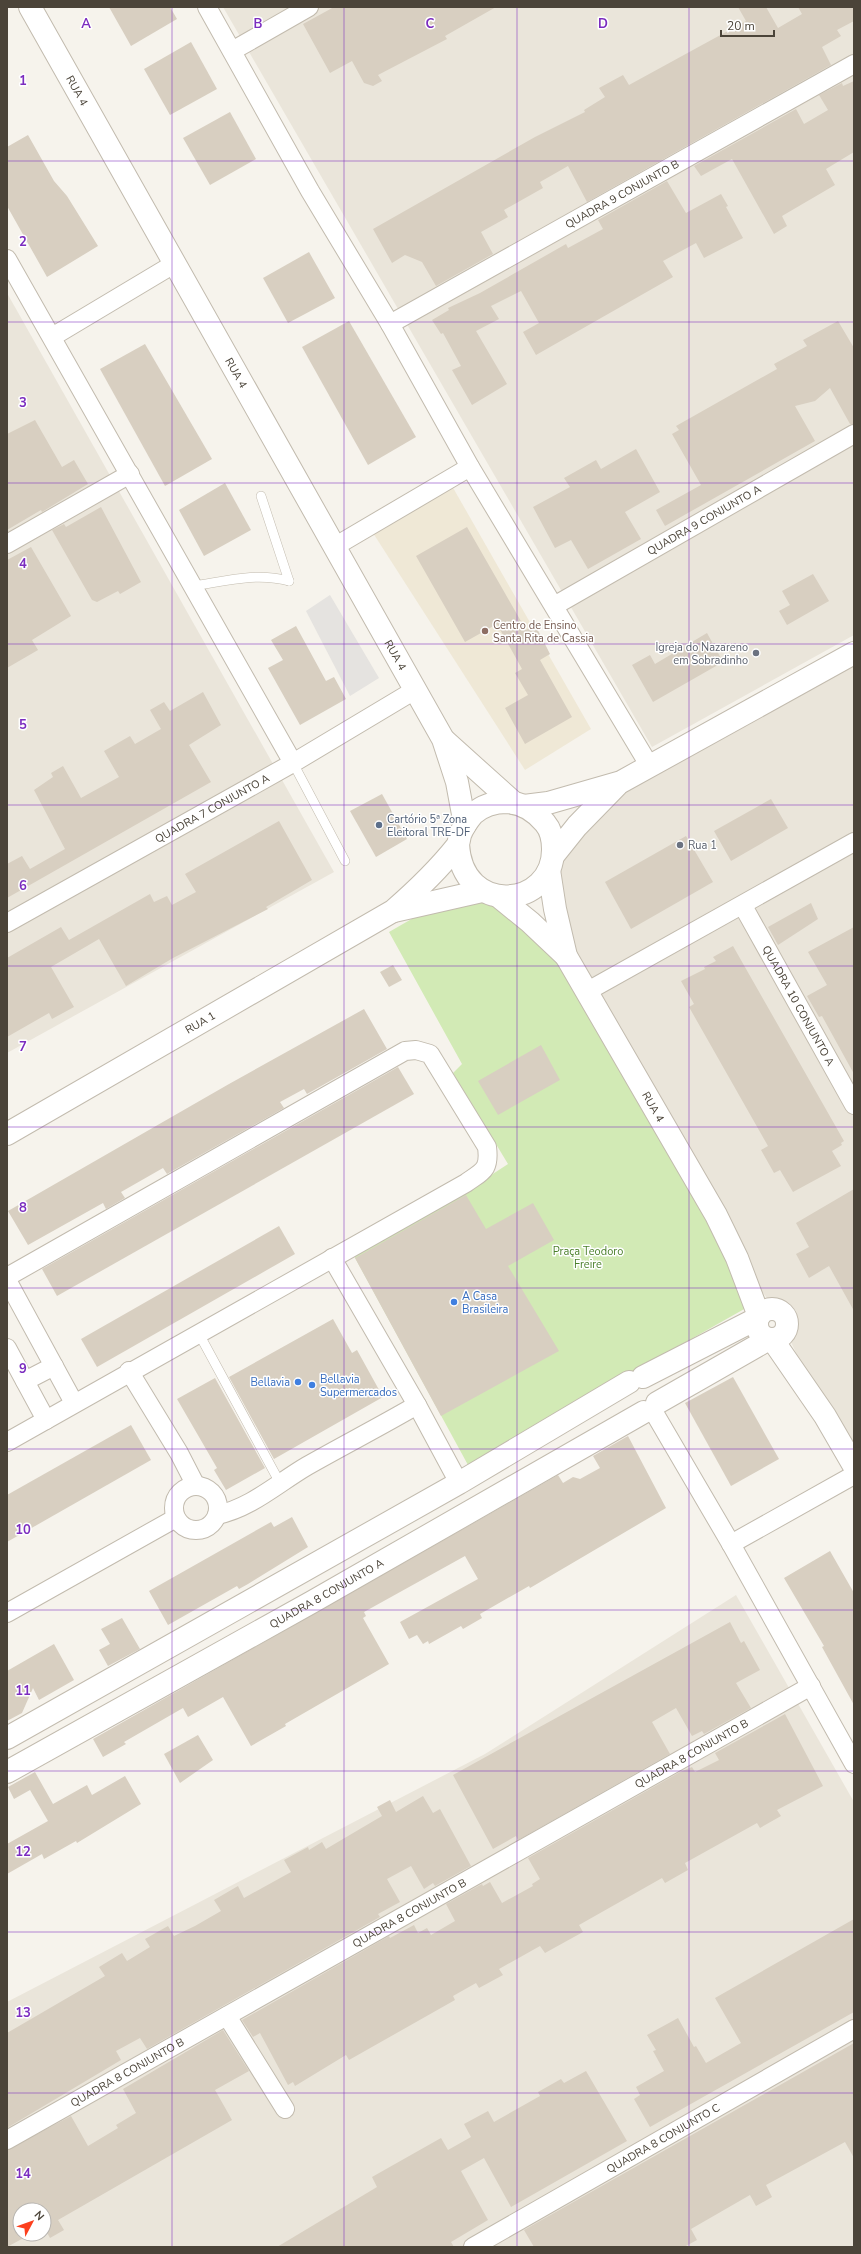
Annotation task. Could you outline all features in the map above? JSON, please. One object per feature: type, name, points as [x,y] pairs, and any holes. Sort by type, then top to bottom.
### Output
[{"type":"street","name":"RUA 4","points":[[30,7],[442,739]]},
{"type":"street","points":[[207,7],[310,191],[390,324],[470,467],[649,765]]},
{"type":"street","points":[[232,51],[309,7]]},
{"type":"street","name":"QUADRA 9 CONJUNTO B","points":[[390,324],[854,64]]},
{"type":"street","points":[[7,259],[194,586],[293,763]]},
{"type":"street","points":[[52,337],[174,264]]},
{"type":"street","name":"QUADRA 9 CONJUNTO A","points":[[554,606],[854,434]]},
{"type":"street","points":[[334,546],[470,467]]},
{"type":"street","points":[[7,544],[130,474]]},
{"type":"street","points":[[393,911],[490,894],[514,897],[528,892],[540,883],[551,863],[581,821],[621,782],[649,765],[854,653]]},
{"type":"street","name":"QUADRA 7 CONJUNTO A","points":[[7,923],[293,763],[415,690]]},
{"type":"street","points":[[442,739],[519,804],[537,814],[547,826],[553,841],[551,863],[555,909],[566,956]]},
{"type":"street","points":[[442,739],[457,782],[462,834],[459,858],[463,871],[471,882],[530,922],[566,956]]},
{"type":"street","points":[[393,911],[432,875],[462,834],[474,814],[486,806],[500,802],[519,804],[548,803],[621,782]]},
{"type":"street","points":[[586,992],[743,906],[854,842]]},
{"type":"street","name":"QUADRA 10 CONJUNTO A","points":[[743,906],[854,1106]]},
{"type":"street","name":"RUA 1","points":[[7,1134],[393,911]]},
{"type":"street","name":"RUA 4","points":[[566,956],[716,1215],[764,1315],[758,1328],[760,1333],[775,1336],[854,1466]]},
{"type":"street","points":[[7,1442],[129,1371],[332,1258],[484,1170],[489,1161],[487,1147],[430,1054],[416,1050],[405,1051],[7,1279],[74,1403]]},
{"type":"street","points":[[332,1258],[417,1405],[459,1483]]},
{"type":"street","points":[[7,1738],[459,1483],[636,1380],[764,1315]]},
{"type":"street","name":"QUADRA 8 CONJUNTO A","points":[[7,1772],[312,1602],[775,1336]]},
{"type":"street","points":[[7,1348],[46,1420]]},
{"type":"street","points":[[25,1381],[54,1366]]},
{"type":"street","points":[[129,1371],[179,1453],[196,1486]]},
{"type":"street","points":[[636,1380],[651,1380],[657,1387],[659,1395],[651,1408],[635,1411],[628,1406],[624,1398],[625,1390],[636,1380]]},
{"type":"street","points":[[217,1515],[236,1510],[280,1483],[417,1405]]},
{"type":"street","points":[[651,1408],[731,1544],[854,1764]]},
{"type":"street","points":[[731,1544],[854,1474]]},
{"type":"street","points":[[187,1487],[204,1487],[214,1496],[218,1507],[217,1515],[212,1522],[204,1528],[194,1530],[184,1526],[176,1518],[174,1509],[175,1500],[180,1492],[187,1487]]},
{"type":"street","points":[[7,1613],[176,1518]]},
{"type":"street","points":[[327,1558],[339,1564],[343,1570],[343,1584]]},
{"type":"street","points":[[295,1576],[293,1586],[298,1596],[312,1602]]},
{"type":"street","name":"QUADRA 8 CONJUNTO B","points":[[7,2140],[811,1686]]},
{"type":"street","points":[[227,2016],[285,2109]]},
{"type":"street","name":"QUADRA 8 CONJUNTO C","points":[[473,2247],[854,2029]]},
{"type":"lane","points":[[194,586],[260,575],[272,576],[289,581],[261,496]]},
{"type":"lane","points":[[293,763],[345,861]]},
{"type":"lane","points":[[198,1332],[280,1483]]},
{"type":"shaded area","points":[[223,7],[854,7],[854,635],[652,747]]},
{"type":"shaded area","points":[[7,293],[334,872],[7,1053]]},
{"type":"shaded area","name":"Centro de Ensino Santa Rita de Cassia","points":[[452,486],[591,729],[525,770],[373,533]]},
{"type":"shaded area","points":[[330,595],[379,678],[350,696],[306,611]]},
{"type":"shaded area","points":[[854,653],[854,1466],[825,1416],[786,1331],[786,1317],[780,1310],[775,1309],[737,1258],[566,956],[553,856],[596,805]]},
{"type":"shaded area","points":[[736,1595],[854,1802],[854,2247],[7,2247],[7,2002],[485,1754]]},
{"type":"green space","name":"Praça Teodoro Freire","points":[[453,902],[494,902],[559,951],[727,1256],[746,1308],[468,1465],[353,1254],[476,1185],[508,1164],[453,1073],[462,1064],[389,932],[429,909]]},
{"type":"building","points":[[109,7],[170,7],[177,19],[131,46]]},
{"type":"building","points":[[334,7],[496,7],[445,36],[447,39],[378,75],[382,81],[373,86],[364,83],[352,61],[330,73],[303,24]]},
{"type":"building","points":[[738,7],[766,7],[778,28],[802,14],[798,7],[854,7],[854,21],[837,30],[841,36],[822,47],[831,65],[587,202],[568,166],[540,182],[543,188],[504,210],[508,217],[481,232],[493,254],[436,286],[422,262],[405,255],[392,263],[373,229],[535,137],[585,112],[584,110],[605,97],[599,88],[623,75],[629,85],[746,21]]},
{"type":"building","points":[[191,42],[217,89],[170,115],[144,69]]},
{"type":"building","points":[[854,81],[854,152],[826,169],[835,185],[782,216],[787,226],[774,234],[732,159],[701,176],[694,166],[796,109],[804,124],[828,110],[819,95],[842,83],[843,86]]},
{"type":"building","points":[[230,112],[256,159],[210,185],[183,138]]},
{"type":"building","points":[[28,135],[54,181],[67,196],[98,246],[47,277],[7,206],[7,147]]},
{"type":"building","points":[[667,181],[686,213],[721,194],[728,206],[726,207],[743,238],[704,258],[696,243],[663,261],[673,277],[536,355],[523,332],[539,323],[521,291],[491,306],[499,319],[476,331],[507,384],[472,405],[452,370],[461,366],[443,333],[441,334],[432,320],[449,310],[448,308],[480,293],[566,244],[568,248],[603,229],[598,220]]},
{"type":"building","points":[[309,252],[335,298],[288,323],[263,278]]},
{"type":"building","points":[[349,321],[416,437],[368,465],[302,347]]},
{"type":"building","points":[[838,321],[854,348],[854,424],[850,424],[830,388],[815,401],[795,406],[815,441],[665,526],[656,510],[701,485],[672,434],[679,430],[676,426],[777,369],[774,364],[807,346],[803,340]]},
{"type":"building","points":[[145,344],[212,459],[165,486],[100,369]]},
{"type":"building","points":[[35,420],[62,467],[74,460],[88,484],[42,512],[41,510],[7,530],[7,434]]},
{"type":"building","points":[[636,449],[660,492],[625,512],[641,539],[588,569],[571,540],[555,548],[533,507],[570,487],[564,478],[596,460],[601,469]]},
{"type":"building","points":[[225,483],[251,530],[204,556],[179,510]]},
{"type":"building","points":[[101,507],[141,582],[120,594],[118,591],[97,602],[92,600],[52,530],[64,524],[66,527]]},
{"type":"building","points":[[467,527],[526,630],[535,625],[550,654],[540,660],[572,717],[525,744],[505,708],[528,695],[515,673],[522,669],[497,624],[465,642],[416,556]]},
{"type":"building","points":[[31,547],[71,616],[32,640],[38,650],[7,668],[7,560]]},
{"type":"building","points":[[813,574],[829,601],[787,625],[779,611],[790,605],[782,591]]},
{"type":"building","points":[[296,626],[326,681],[334,677],[346,699],[300,725],[268,668],[283,660],[271,640]]},
{"type":"building","points":[[707,633],[723,662],[653,702],[632,665],[650,655],[655,664]]},
{"type":"building","points":[[203,692],[221,725],[189,745],[211,782],[7,898],[7,864],[22,856],[30,869],[65,849],[34,790],[53,777],[51,773],[63,766],[81,798],[119,777],[104,751],[130,736],[135,744],[161,729],[150,710],[164,702],[170,711]]},
{"type":"building","name":"Cartório 5ª Zona Eleitoral TRE-DF","points":[[382,794],[407,839],[376,857],[350,811]]},
{"type":"building","points":[[771,799],[788,828],[731,861],[714,831]]},
{"type":"building","points":[[279,821],[312,880],[266,907],[268,909],[173,958],[126,986],[99,939],[51,967],[74,1007],[52,1019],[49,1013],[7,1037],[7,958],[61,927],[69,940],[150,894],[154,902],[167,896],[172,905],[196,892],[185,874]]},
{"type":"building","points":[[686,836],[713,882],[631,929],[605,882]]},
{"type":"building","points":[[811,903],[818,919],[778,945],[768,927]]},
{"type":"building","points":[[854,927],[854,1074],[822,1016],[819,1017],[807,996],[827,985],[808,952]]},
{"type":"building","points":[[733,946],[844,1141],[841,1143],[842,1145],[832,1151],[841,1166],[793,1192],[780,1170],[774,1173],[761,1150],[768,1146],[689,1007],[694,1004],[681,981],[705,969],[704,967],[716,961],[713,957]]},
{"type":"building","points":[[393,965],[402,980],[389,987],[380,972]]},
{"type":"building","points":[[364,1009],[387,1049],[307,1094],[304,1089],[280,1102],[284,1108],[167,1174],[163,1168],[121,1192],[125,1198],[106,1209],[103,1203],[28,1245],[8,1211],[229,1084]]},
{"type":"building","points":[[541,1045],[560,1080],[498,1115],[478,1081]]},
{"type":"building","points":[[398,1067],[414,1094],[57,1296],[42,1269]]},
{"type":"building","points":[[854,1189],[854,1311],[829,1266],[809,1278],[796,1254],[809,1247],[796,1223]]},
{"type":"building","name":"A Casa Brasileira","points":[[466,1195],[486,1229],[533,1203],[554,1240],[508,1266],[559,1351],[441,1416],[355,1258]]},
{"type":"building","points":[[279,1226],[295,1254],[97,1367],[81,1339]]},
{"type":"building","name":"Bellavia Supermercados","points":[[333,1319],[352,1353],[357,1350],[383,1397],[274,1459],[229,1377]]},
{"type":"building","points":[[733,1377],[779,1459],[731,1486],[685,1403]]},
{"type":"building","points":[[215,1378],[265,1468],[226,1490],[214,1470],[217,1468],[177,1399]]},
{"type":"building","points":[[131,1425],[151,1460],[7,1542],[7,1495]]},
{"type":"building","points":[[628,1436],[666,1508],[530,1588],[529,1586],[480,1614],[482,1618],[463,1629],[461,1626],[429,1644],[428,1641],[423,1644],[417,1635],[409,1639],[400,1622],[478,1579],[465,1556],[364,1612],[366,1616],[363,1618],[389,1664],[285,1724],[286,1726],[251,1746],[223,1697],[188,1717],[183,1708],[124,1742],[126,1744],[103,1757],[93,1739],[558,1475],[563,1483],[573,1477],[580,1479],[600,1468],[593,1456]]},
{"type":"building","points":[[292,1517],[308,1547],[248,1584],[239,1589],[237,1586],[168,1625],[149,1591],[271,1522],[274,1527]]},
{"type":"building","points":[[830,1551],[854,1593],[854,1705],[822,1647],[824,1646],[784,1578]]},
{"type":"building","points":[[122,1618],[140,1649],[108,1666],[99,1650],[110,1644],[101,1629]]},
{"type":"building","points":[[730,1622],[741,1643],[744,1641],[760,1670],[736,1683],[751,1708],[704,1734],[702,1731],[692,1736],[676,1708],[652,1722],[670,1754],[518,1840],[516,1836],[493,1849],[453,1775]]},
{"type":"building","points":[[54,1644],[74,1680],[39,1700],[33,1688],[22,1713],[7,1721],[7,1671]]},
{"type":"building","points":[[785,1714],[823,1786],[777,1810],[781,1816],[760,1828],[757,1823],[685,1863],[688,1870],[665,1883],[662,1878],[579,1925],[583,1932],[545,1953],[540,1946],[499,1969],[503,1975],[479,1988],[476,1983],[453,1996],[455,2000],[349,2060],[346,2055],[295,2086],[293,2082],[288,2085],[260,2033],[253,2037],[242,2020],[389,1936],[390,1938],[414,1925],[418,1933],[427,1928],[431,1935],[455,1921],[446,1904],[482,1884],[483,1886],[490,1882],[502,1903],[533,1886],[532,1884],[540,1879],[528,1858],[680,1772],[692,1767],[695,1772],[719,1760],[715,1753]]},
{"type":"building","points":[[198,1735],[213,1760],[180,1783],[164,1754]]},
{"type":"building","points":[[35,1772],[53,1804],[87,1785],[92,1795],[125,1776],[141,1804],[77,1843],[76,1841],[44,1859],[42,1854],[7,1874],[7,1844],[48,1821],[30,1790],[14,1799],[8,1787]]},
{"type":"building","points":[[423,1796],[433,1813],[440,1809],[471,1866],[435,1886],[433,1883],[424,1889],[411,1866],[387,1879],[400,1902],[378,1914],[380,1917],[147,2049],[140,2038],[116,2051],[121,2060],[7,2128],[7,2033],[105,1976],[99,1967],[122,1953],[127,1961],[150,1947],[145,1939],[168,1926],[174,1936],[221,1911],[214,1900],[238,1886],[244,1898],[291,1872],[284,1860],[308,1847],[309,1850],[322,1842],[326,1849],[382,1816],[377,1807],[390,1800],[396,1812]]},
{"type":"building","points":[[854,1919],[854,2012],[650,2127],[634,2099],[640,2095],[636,2087],[664,2071],[653,2051],[656,2050],[647,2035],[678,2018],[694,2047],[696,2046],[706,2063],[741,2043],[715,1998]]},
{"type":"building","points":[[223,2030],[249,2071],[215,2090],[232,2120],[58,2220],[64,2230],[52,2237],[52,2202],[12,2202],[12,2242],[16,2242],[7,2247],[7,2150],[71,2116],[88,2146],[118,2128],[116,2125],[136,2113],[123,2089]]},
{"type":"building","points":[[854,2043],[854,2158],[845,2142],[766,2185],[772,2197],[756,2206],[750,2195],[691,2229],[697,2240],[684,2247],[534,2247],[524,2230]]},
{"type":"building","points":[[586,2071],[627,2141],[511,2207],[484,2158],[461,2171],[488,2220],[451,2242],[454,2247],[277,2247],[377,2187],[372,2177],[441,2138],[448,2150],[471,2137],[464,2124],[488,2111],[494,2122],[540,2096],[538,2092],[561,2079],[564,2083]]},
{"type":"place","name":"Centro de Ensino Santa Rita de Cassia","points":[[485,631]]},
{"type":"place","name":"Igreja do Nazareno em Sobradinho","points":[[756,653]]},
{"type":"place","name":"Cartório 5ª Zona Eleitoral TRE-DF","points":[[379,825]]},
{"type":"place","name":"Rua 1","points":[[680,845]]},
{"type":"place","name":"A Casa Brasileira","points":[[454,1302]]},
{"type":"place","name":"Bellavia","points":[[298,1382]]},
{"type":"place","name":"Bellavia Supermercados","points":[[312,1385]]}]
